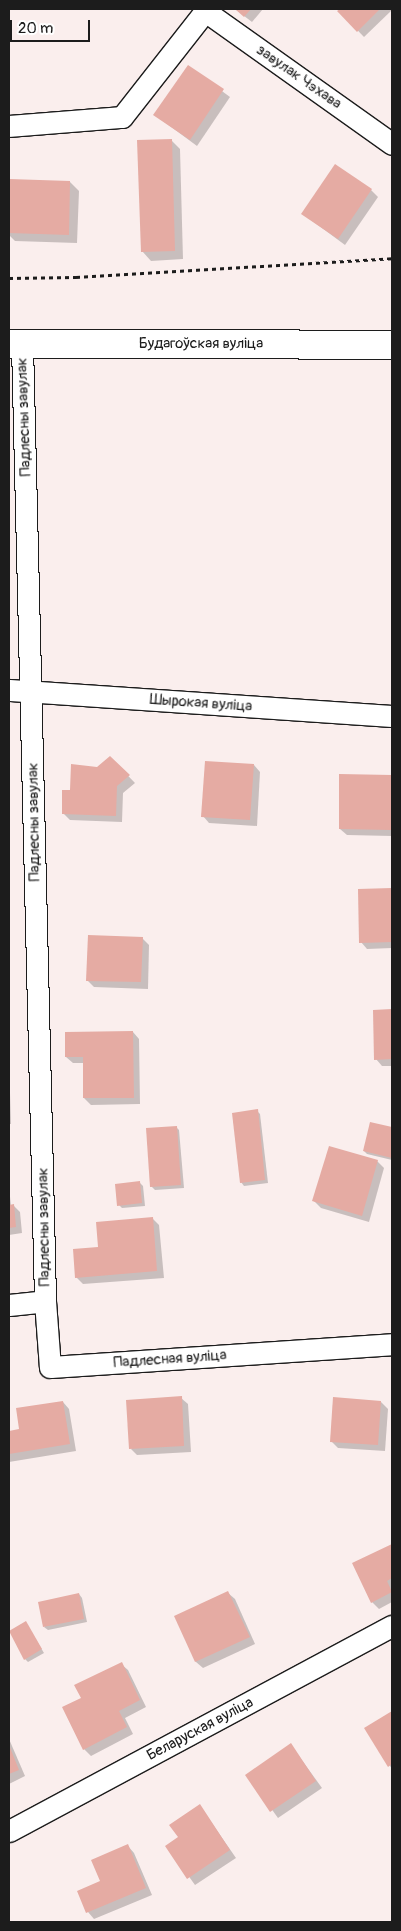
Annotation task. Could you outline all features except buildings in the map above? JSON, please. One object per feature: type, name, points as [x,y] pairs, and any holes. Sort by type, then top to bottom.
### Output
[{"type":"street","name":"завулак Чэхава","points":[[9,126],[122,117],[205,11],[392,144]]},
{"type":"street","name":"Будагоўская вуліца","points":[[16,344],[392,345]]},
{"type":"street","name":"Падлесны завулак","points":[[16,344],[32,691],[45,1301]]},
{"type":"street","name":"Шырокая вуліца","points":[[9,690],[392,716]]},
{"type":"street","points":[[9,1305],[45,1301]]},
{"type":"street","name":"Падлесная вуліца","points":[[45,1301],[50,1367],[392,1343]]},
{"type":"street","name":"Беларуская вуліца","points":[[9,1831],[392,1626]]},
{"type":"path","points":[[9,278],[76,277],[392,258]]}]
